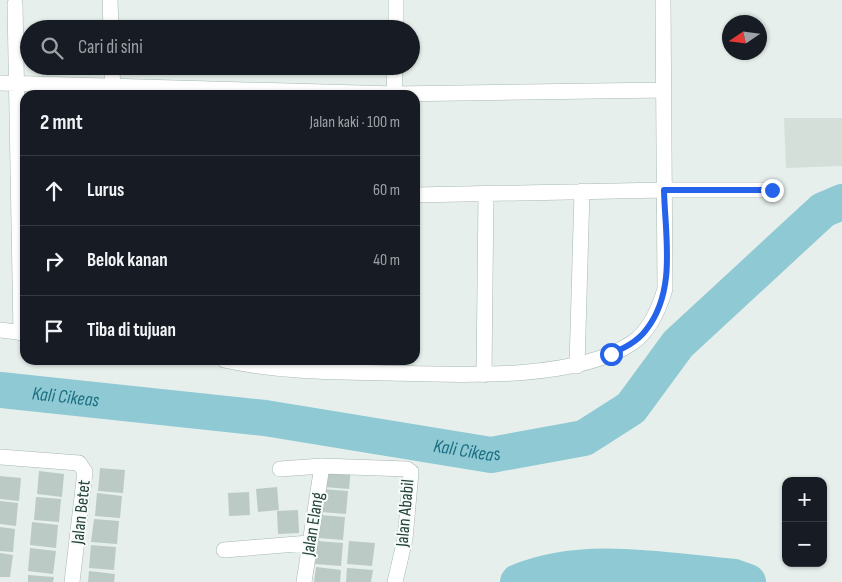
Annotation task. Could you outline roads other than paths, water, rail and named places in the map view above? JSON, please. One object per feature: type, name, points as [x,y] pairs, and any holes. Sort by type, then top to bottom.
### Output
[{"type":"street","points":[[110,0],[111,20]]},
{"type":"street","points":[[396,0],[396,20]]},
{"type":"street","points":[[294,365],[399,367],[484,375],[577,366],[611,354],[633,342],[646,330],[660,306],[665,289],[663,0]]},
{"type":"street","points":[[15,4],[20,225]]},
{"type":"street","points":[[112,75],[113,90]]},
{"type":"street","points":[[394,90],[395,75]]},
{"type":"street","points":[[0,83],[16,82],[102,90]]},
{"type":"street","points":[[420,94],[664,90]]},
{"type":"street","points":[[420,195],[582,191],[772,190]]},
{"type":"street","points":[[577,366],[582,191]]},
{"type":"street","points":[[484,375],[486,194]]},
{"type":"street","points":[[0,330],[20,333]]},
{"type":"street","name":"Jalan Betet","points":[[0,457],[78,463],[83,467],[85,472],[72,582]]},
{"type":"street","points":[[280,469],[322,466]]},
{"type":"street","name":"Jalan Elang","points":[[304,582],[322,466]]},
{"type":"street","name":"Jalan Ababil","points":[[322,466],[407,469],[411,472],[405,539],[396,582]]},
{"type":"street","points":[[224,550],[310,543]]},
{"type":"waterway","name":"Kali Cikeas","points":[[0,390],[265,418],[491,455],[584,438],[631,408],[678,344],[823,210],[842,202]]},
{"type":"waterway","name":"Kali Cikeas","points":[[518,582],[543,574],[597,567],[680,571],[734,577],[748,582]]}]
